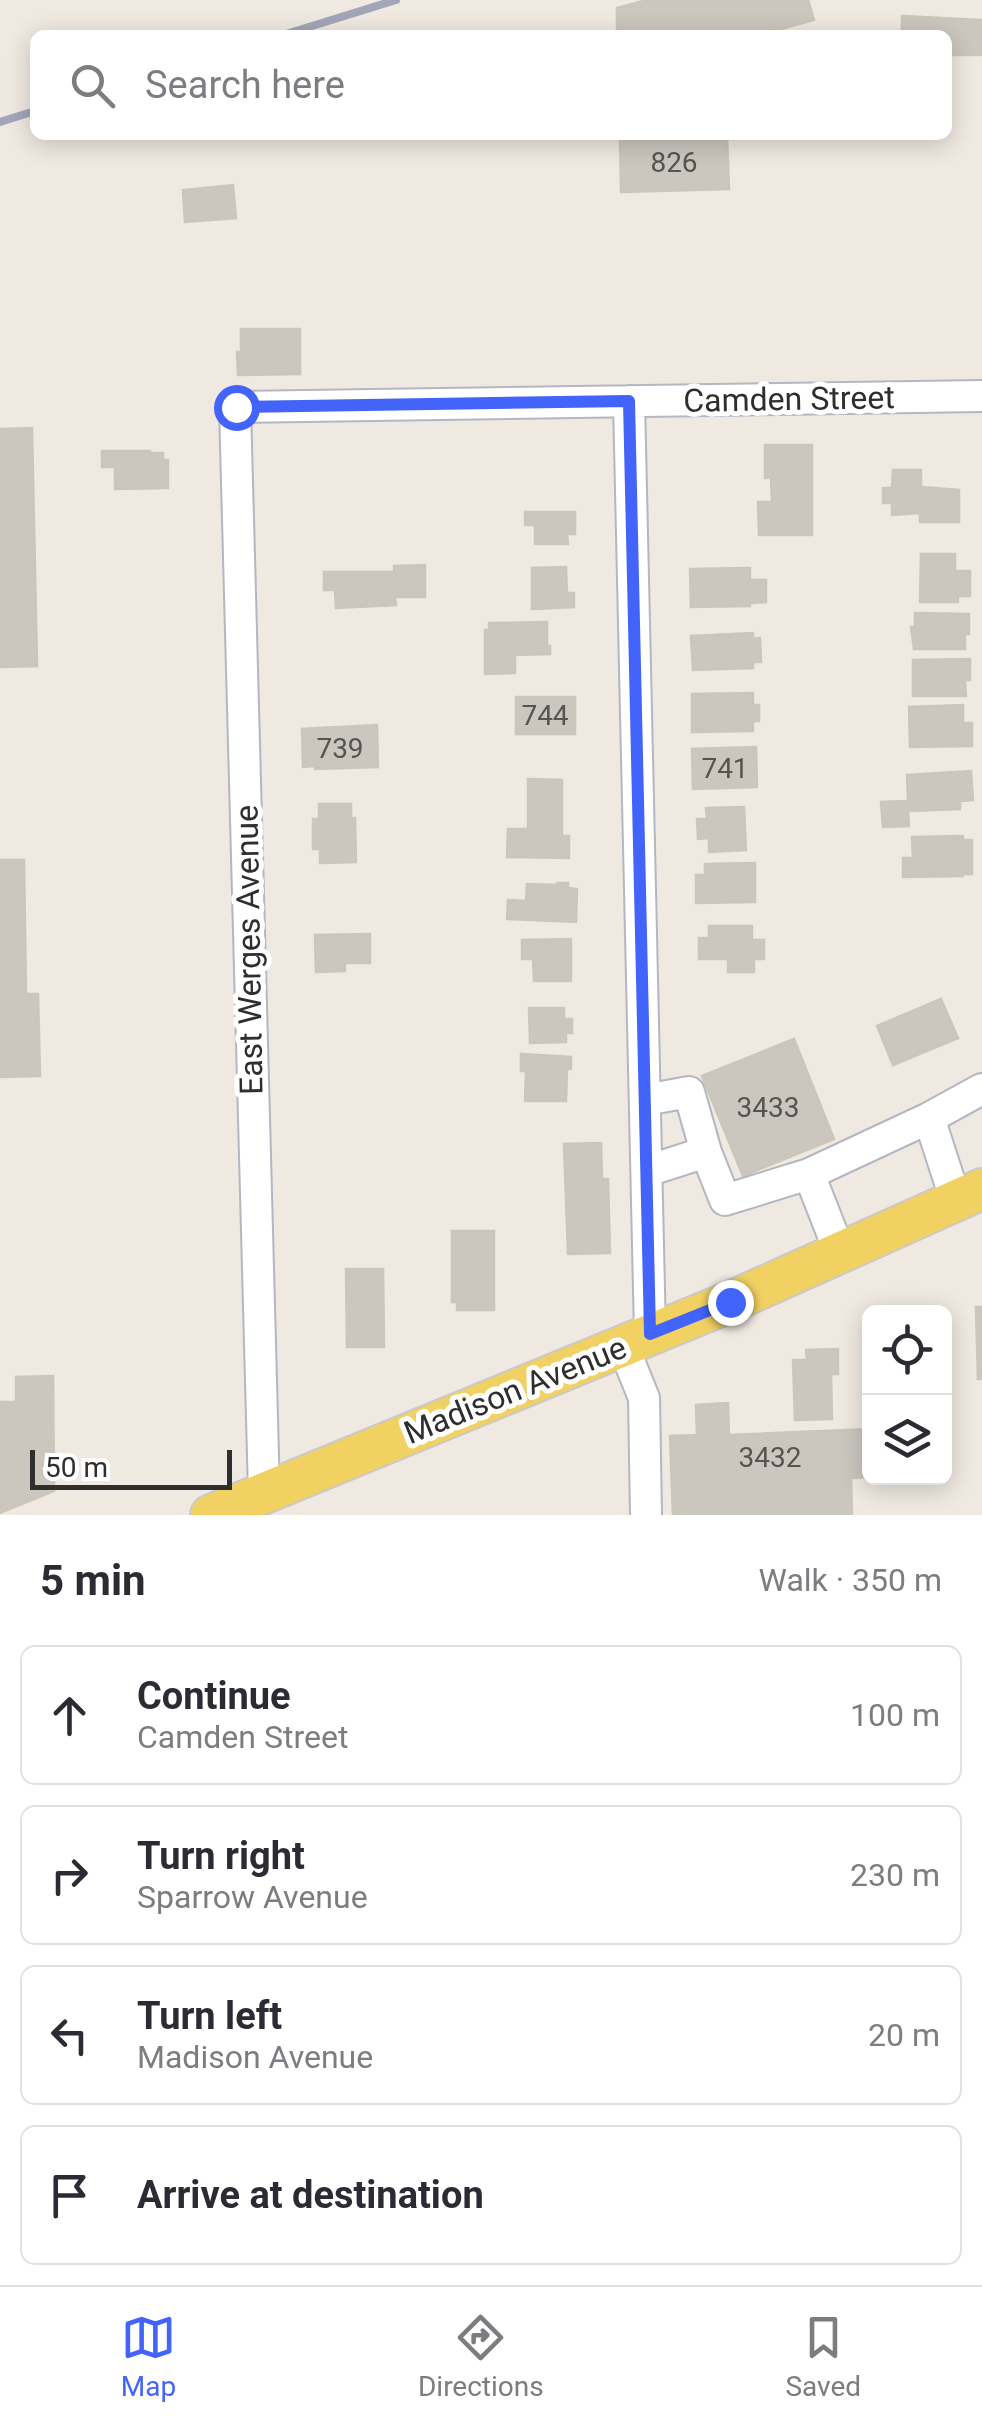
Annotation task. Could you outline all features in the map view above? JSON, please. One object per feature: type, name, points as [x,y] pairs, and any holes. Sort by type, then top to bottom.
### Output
[{"type":"main road","name":"Madison Avenue","points":[[219,1514],[730,1302],[969,1195]]},
{"type":"street","name":"Camden Street","points":[[236,407],[982,396]]},
{"type":"street","points":[[629,401],[647,1171],[636,1340],[644,1398],[646,1515]]},
{"type":"street","name":"East Werges Avenue","points":[[236,407],[264,1493]]},
{"type":"street","points":[[645,1100],[689,1092],[725,1200],[809,1174],[930,1118],[982,1089]]},
{"type":"street","points":[[930,1118],[969,1195]]},
{"type":"street","points":[[647,1171],[706,1152]]},
{"type":"street","points":[[809,1174],[840,1253]]},
{"type":"building","points":[[647,0],[808,0],[814,20],[777,30],[617,30],[617,8]]},
{"type":"building","points":[[902,16],[982,20],[982,55],[952,55],[952,30],[902,30]]},
{"type":"building","points":[[620,140],[727,140],[729,189],[621,192]]},
{"type":"building","points":[[233,185],[236,218],[185,222],[183,190]]},
{"type":"building","points":[[241,329],[300,329],[300,374],[238,375]]},
{"type":"building","points":[[32,428],[37,666],[0,667],[0,429]]},
{"type":"building","points":[[765,445],[812,445],[812,535],[759,535],[758,502],[772,502],[771,477],[765,478]]},
{"type":"building","points":[[102,451],[163,453],[163,460],[168,460],[168,488],[115,489],[115,467],[102,467]]},
{"type":"building","points":[[893,470],[921,470],[921,487],[959,490],[959,522],[920,522],[920,513],[892,515],[892,503],[883,503],[883,488],[892,488]]},
{"type":"building","points":[[525,512],[575,512],[575,534],[567,534],[568,544],[535,544],[535,525],[525,525]]},
{"type":"building","points":[[921,554],[955,554],[955,571],[970,571],[970,596],[958,596],[958,602],[920,602]]},
{"type":"building","points":[[425,565],[425,597],[395,597],[396,605],[336,608],[335,590],[324,590],[324,572],[394,572],[394,566]]},
{"type":"building","points":[[566,567],[567,593],[574,593],[574,607],[532,609],[532,568]]},
{"type":"building","points":[[750,568],[750,580],[766,580],[766,602],[691,607],[690,569]]},
{"type":"building","points":[[915,613],[969,614],[965,649],[914,649],[911,627],[915,627]]},
{"type":"building","points":[[547,622],[550,654],[515,655],[515,673],[485,674],[485,630],[489,630],[489,623]]},
{"type":"building","points":[[753,633],[753,639],[760,638],[761,662],[753,662],[753,668],[693,670],[691,636]]},
{"type":"building","points":[[970,659],[966,696],[913,696],[913,660]]},
{"type":"building","points":[[753,693],[753,705],[759,705],[759,721],[753,721],[753,731],[692,732],[692,694]]},
{"type":"building","points":[[516,697],[575,697],[575,734],[516,734]]},
{"type":"building","points":[[963,705],[963,723],[972,723],[972,746],[910,747],[909,707]]},
{"type":"building","points":[[377,725],[378,767],[303,767],[302,729]]},
{"type":"building","points":[[756,747],[757,787],[693,789],[692,749]]},
{"type":"building","points":[[971,771],[973,800],[960,801],[960,809],[908,811],[909,826],[883,827],[881,802],[908,801],[907,775]]},
{"type":"building","points":[[528,779],[562,780],[562,836],[569,836],[569,858],[507,857],[508,829],[528,829]]},
{"type":"building","points":[[319,804],[351,804],[356,862],[320,863],[320,849],[313,849],[313,819],[319,819]]},
{"type":"building","points":[[744,807],[746,850],[709,852],[709,838],[698,839],[697,819],[707,819],[706,808]]},
{"type":"building","points":[[963,836],[963,840],[972,840],[972,874],[903,877],[903,858],[913,858],[912,837]]},
{"type":"building","points":[[0,860],[24,860],[26,994],[38,994],[40,1076],[0,1077]]},
{"type":"building","points":[[755,863],[755,902],[696,903],[696,875],[705,875],[705,864]]},
{"type":"building","points":[[568,883],[568,888],[577,889],[576,922],[507,919],[508,900],[526,901],[527,884]]},
{"type":"building","points":[[709,926],[752,926],[752,940],[764,940],[764,959],[754,959],[754,972],[728,972],[728,959],[699,959],[699,938],[709,938]]},
{"type":"building","points":[[370,934],[370,963],[345,963],[345,971],[316,972],[315,935]]},
{"type":"building","points":[[571,939],[571,981],[534,981],[533,959],[522,959],[522,940]]},
{"type":"building","points":[[941,999],[958,1038],[893,1065],[877,1026]]},
{"type":"building","points":[[529,1008],[564,1008],[564,1019],[572,1019],[572,1033],[566,1033],[566,1042],[530,1043]]},
{"type":"building","points":[[794,1039],[834,1139],[743,1176],[702,1076]]},
{"type":"building","points":[[521,1054],[571,1057],[566,1101],[525,1101],[526,1071],[521,1071]]},
{"type":"building","points":[[601,1143],[602,1179],[608,1179],[610,1253],[568,1254],[564,1144]]},
{"type":"building","points":[[452,1231],[494,1231],[494,1310],[457,1310],[457,1302],[452,1302]]},
{"type":"building","points":[[346,1269],[383,1269],[384,1347],[347,1347]]},
{"type":"building","points":[[976,1307],[982,1307],[982,1379],[978,1379]]},
{"type":"building","points":[[838,1349],[838,1374],[831,1374],[832,1419],[795,1420],[793,1360],[807,1360],[806,1350]]},
{"type":"building","points":[[53,1376],[54,1491],[0,1513],[0,1402],[16,1402],[16,1377]]},
{"type":"building","points":[[728,1403],[729,1435],[862,1429],[862,1477],[851,1478],[852,1515],[673,1515],[670,1436],[697,1435],[696,1405]]},
{"type":"railway","points":[[299,30],[396,0]]},
{"type":"railway","points":[[0,122],[30,113]]},
{"type":"route","points":[[236,407],[629,401],[650,1334],[730,1302]]}]
